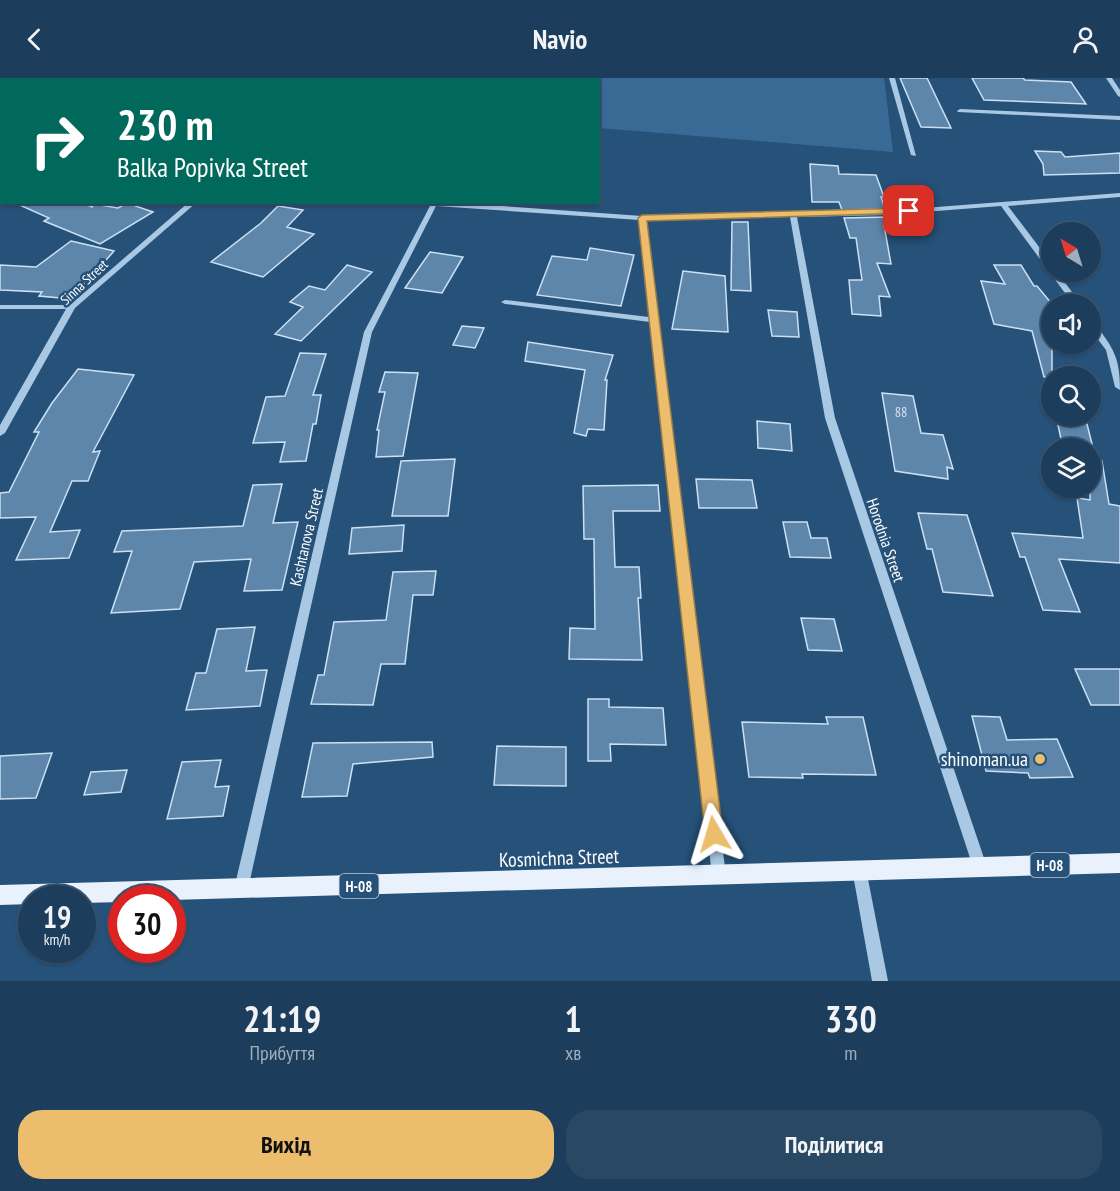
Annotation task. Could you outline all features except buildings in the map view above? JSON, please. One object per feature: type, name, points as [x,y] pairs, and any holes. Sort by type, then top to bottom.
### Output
[{"type":"main road","name":"Kosmichna Street","points":[[0,895],[1120,863]]},
{"type":"street","points":[[892,78],[914,155]]},
{"type":"street","points":[[1109,78],[1120,95]]},
{"type":"street","points":[[960,111],[1120,118]]},
{"type":"street","points":[[434,204],[642,218],[885,213],[1120,195]]},
{"type":"street","name":"Sinna Street","points":[[0,433],[72,307],[192,204]]},
{"type":"street","name":"Kashtanova Street","points":[[241,889],[368,332],[434,204]]},
{"type":"street","points":[[1004,205],[1041,256]]},
{"type":"street","name":"Horodnia Street","points":[[793,215],[830,418],[980,867]]},
{"type":"street","points":[[642,218],[719,876]]},
{"type":"street","points":[[1060,282],[1069,294]]},
{"type":"street","points":[[505,302],[654,320]]},
{"type":"street","points":[[0,307],[72,307]]},
{"type":"street","points":[[1101,338],[1110,350],[1120,387]]},
{"type":"street","points":[[1110,350],[1120,349]]},
{"type":"street","points":[[859,870],[880,981]]},
{"type":"shaded area","points":[[600,78],[884,78],[893,152],[600,128]]},
{"type":"place","name":"shinoman.ua","points":[[1040,759]]},
{"type":"route","points":[[714,834],[642,218],[909,211]]}]
